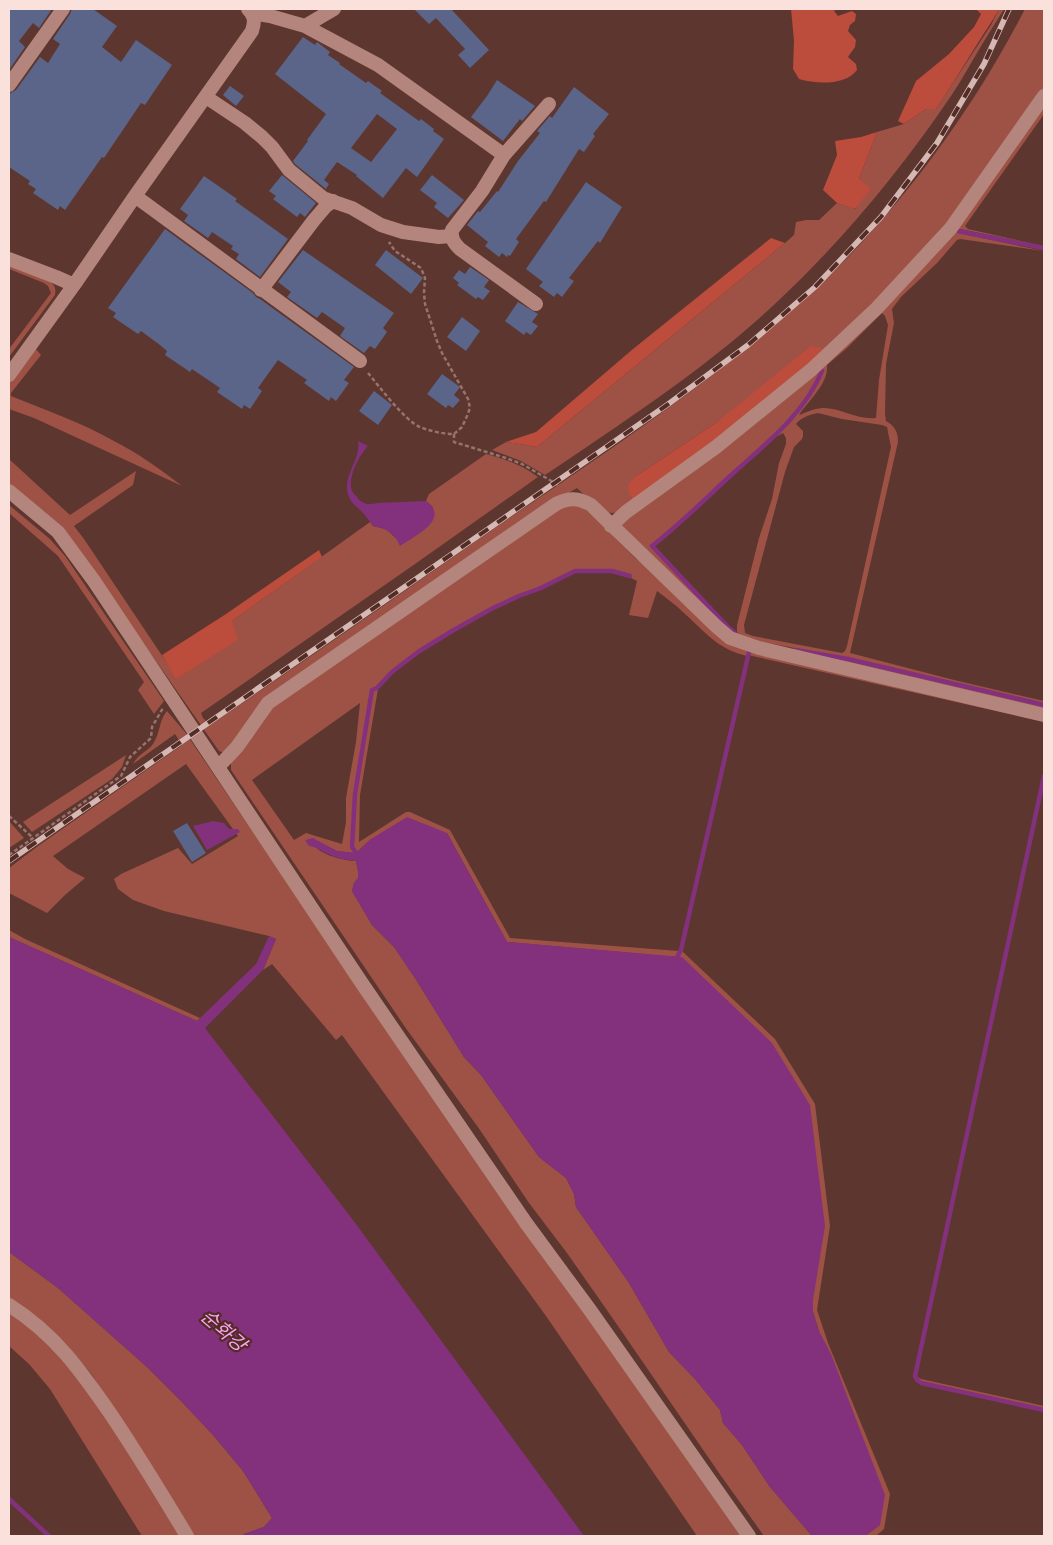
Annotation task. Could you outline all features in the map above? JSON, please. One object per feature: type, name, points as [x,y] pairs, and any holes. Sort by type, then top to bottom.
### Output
[{"type":"street","points":[[9,85],[63,9]]},
{"type":"street","points":[[305,26],[334,9]]},
{"type":"street","points":[[250,11],[305,26],[378,65],[504,155]]},
{"type":"street","points":[[9,375],[252,31],[255,19],[250,11]]},
{"type":"street","points":[[611,526],[626,512],[716,447],[811,370],[877,308],[951,228],[1044,96]]},
{"type":"street","points":[[206,98],[262,137],[272,146],[289,170],[323,198],[352,208],[381,225],[403,232],[439,238],[451,236]]},
{"type":"street","points":[[536,304],[460,249],[451,236],[452,230],[482,191],[504,155],[549,104]]},
{"type":"street","points":[[135,196],[360,361]]},
{"type":"street","points":[[261,290],[314,220],[333,201]]},
{"type":"street","points":[[9,259],[74,285]]},
{"type":"street","points":[[9,491],[58,532],[94,581],[219,766],[361,982],[526,1223],[596,1318],[749,1536]]},
{"type":"street","points":[[219,766],[237,746],[268,703],[563,500],[580,499],[590,505],[730,638],[759,648],[1044,715]]},
{"type":"street","points":[[9,1304],[24,1314],[50,1337],[86,1378],[120,1428],[187,1536]]},
{"type":"path","points":[[360,361],[408,419],[418,426],[444,434],[454,434],[462,427],[470,408],[468,399],[437,341],[425,304],[425,278],[421,268],[395,251],[381,225]]},
{"type":"path","points":[[454,434],[454,442],[522,464],[580,499]]},
{"type":"path","points":[[9,855],[121,776],[130,757],[151,738],[152,727],[161,710],[172,698]]},
{"type":"path","points":[[9,816],[32,837]]},
{"type":"shaded area","points":[[791,9],[837,9],[834,11],[838,16],[852,11],[856,14],[855,21],[850,25],[848,31],[856,40],[855,47],[848,57],[856,64],[857,70],[852,75],[838,81],[822,83],[799,79],[793,69],[794,41]]},
{"type":"shaded area","points":[[976,9],[999,9],[936,109],[926,109],[904,124],[898,121],[916,81],[949,54],[974,27],[981,14]]},
{"type":"shaded area","points":[[999,9],[1004,9],[956,89],[912,151],[825,254],[751,325],[695,371],[545,475],[521,461],[492,450],[506,442],[537,447],[785,243],[794,235],[796,222],[819,220],[837,203],[856,209],[859,179],[877,132],[904,124],[926,109],[936,109],[991,25]]},
{"type":"shaded area","points":[[1025,9],[1044,9],[1044,94],[962,209],[830,349],[636,476],[635,502],[625,509],[619,512],[609,512],[594,504],[577,488],[562,497],[266,703],[225,753],[219,751],[144,644],[46,513],[9,483],[9,459],[70,515],[136,471],[133,485],[74,526],[177,678],[232,621],[370,522],[373,526],[386,529],[398,540],[433,507],[426,501],[429,494],[486,454],[513,463],[538,477],[201,713],[210,725],[655,418],[763,334],[846,259],[897,202],[966,109],[1007,43]]},
{"type":"shaded area","points":[[1044,101],[1042,117],[965,226],[968,229],[1044,246],[960,229],[957,231],[958,233],[1044,251],[957,240],[937,263],[901,297],[892,309],[894,323],[886,364],[885,414],[886,421],[895,430],[898,442],[850,653],[1044,701],[1044,704],[848,658],[752,640],[744,638],[737,633],[737,625],[759,538],[772,499],[779,463],[786,444],[786,438],[783,433],[774,438],[808,399],[819,381],[823,368],[813,388],[786,423],[651,546],[727,628],[744,640],[848,660],[1044,706],[1044,713],[755,645],[728,634],[629,538],[621,527],[621,522],[746,428],[785,396],[824,363],[897,294],[931,256],[976,200]],"holes":[[[882,313],[888,325],[879,380],[876,418],[862,417],[828,408],[816,409],[799,415],[822,385],[827,372],[827,365]],[[818,413],[887,427],[891,447],[847,646],[842,653],[753,636],[745,633],[744,625],[785,472],[794,447],[803,436],[803,431],[796,424],[806,417]]]},
{"type":"shaded area","points":[[877,132],[859,179],[871,189],[855,209],[837,203],[823,190],[837,155],[835,141],[861,137]]},
{"type":"shaded area","points":[[771,238],[785,243],[537,447],[506,442],[536,432],[633,349]]},
{"type":"shaded area","points":[[9,265],[51,282],[54,286],[55,295],[9,357],[9,349],[51,293],[48,286],[44,283],[9,269]]},
{"type":"shaded area","points":[[811,346],[830,350],[635,502],[633,500],[629,493],[628,485],[636,476],[717,422]]},
{"type":"shaded area","points":[[35,348],[41,355],[11,393],[11,396],[102,434],[157,467],[182,486],[34,418],[9,409],[9,383]]},
{"type":"shaded area","points":[[9,505],[50,539],[65,556],[164,701],[154,714],[138,690],[144,682],[58,556],[9,513]]},
{"type":"shaded area","points":[[560,505],[579,505],[601,523],[635,558],[664,581],[720,633],[1044,717],[1044,722],[748,655],[749,652],[747,656],[737,653],[713,640],[657,591],[648,618],[629,615],[637,581],[629,577],[630,574],[612,570],[575,570],[492,608],[451,630],[391,671],[376,687],[371,689],[354,794],[351,847],[354,853],[337,851],[313,839],[316,847],[323,853],[340,859],[356,861],[358,878],[354,883],[352,891],[372,925],[394,947],[464,1057],[481,1075],[539,1157],[566,1178],[574,1194],[576,1207],[629,1283],[669,1352],[695,1379],[720,1410],[723,1423],[742,1445],[770,1487],[812,1536],[764,1536],[567,1253],[529,1203],[480,1130],[405,1027],[231,770],[231,763],[270,706]],"holes":[[[360,703],[356,742],[346,798],[346,822],[342,844],[306,833],[294,840],[252,780]]]},
{"type":"shaded area","points":[[319,550],[322,557],[232,621],[238,640],[176,679],[162,655]]},
{"type":"shaded area","points":[[378,689],[360,795],[359,842],[406,812],[410,812],[450,830],[510,938],[679,951],[677,957],[507,942],[447,833],[371,839],[357,852],[353,847],[356,794],[373,690]]},
{"type":"shaded area","points":[[167,711],[185,732],[301,903],[742,1536],[697,1536],[546,1316],[342,1035],[336,1040],[272,964],[263,970],[276,939],[164,911],[133,900],[118,889],[114,879],[121,874],[178,848],[192,864],[238,836],[186,764],[53,856],[68,869],[85,878],[47,913],[9,893],[9,868],[182,745],[175,734],[133,764],[153,744]]},
{"type":"shaded area","points":[[126,755],[122,767],[112,779],[32,832],[23,822]]},
{"type":"shaded area","points":[[9,821],[24,838],[9,848]]},
{"type":"shaded area","points":[[9,930],[200,1018],[197,1021],[9,937]]},
{"type":"shaded area","points":[[682,951],[775,1039],[815,1104],[830,1226],[817,1310],[828,1343],[890,1494],[884,1529],[876,1536],[865,1536],[880,1525],[813,1312],[813,1300],[679,957]]},
{"type":"shaded area","points":[[9,1252],[58,1288],[147,1367],[213,1435],[243,1471],[272,1518],[264,1527],[243,1536],[193,1536],[92,1375],[55,1334],[9,1299]]},
{"type":"shaded area","points":[[9,1310],[30,1325],[87,1385],[183,1536],[142,1536],[50,1389],[29,1364],[9,1346]]},
{"type":"shaded area","points":[[917,1377],[1044,1406],[1044,1409],[924,1383]]},
{"type":"water","points":[[358,441],[368,446],[361,455],[351,479],[352,491],[359,500],[369,504],[426,501],[433,508],[435,514],[433,521],[421,532],[400,546],[390,532],[373,526],[350,499],[347,483],[357,455]]},
{"type":"water","points":[[407,817],[447,833],[507,942],[682,957],[772,1043],[810,1105],[825,1226],[813,1300],[813,1312],[818,1329],[831,1354],[885,1495],[880,1525],[865,1536],[812,1536],[770,1487],[742,1445],[723,1423],[720,1410],[695,1379],[669,1352],[629,1283],[576,1207],[574,1194],[566,1178],[539,1157],[481,1075],[464,1057],[394,947],[372,925],[352,891],[354,883],[358,878],[356,861],[342,859],[309,846],[305,840],[313,838],[337,851],[356,853],[371,839]]},
{"type":"water","points":[[213,821],[224,823],[229,829],[238,829],[240,832],[207,850],[193,826]]},
{"type":"water","name":"순화강","points":[[269,936],[276,939],[263,970],[205,1028],[356,1224],[584,1536],[243,1536],[264,1527],[272,1518],[243,1471],[213,1435],[147,1367],[58,1288],[9,1252],[9,937],[197,1021],[256,964]]},
{"type":"building","points":[[9,9],[52,9],[39,28],[33,23],[19,41],[25,47],[9,70]]},
{"type":"building","points":[[72,9],[93,9],[117,26],[102,47],[121,62],[136,40],[172,65],[145,105],[141,103],[104,158],[102,157],[65,210],[60,206],[58,210],[33,193],[36,189],[28,184],[30,181],[9,167],[9,94],[16,90],[40,57],[48,63],[60,44],[53,39]]},
{"type":"building","points":[[414,9],[451,9],[489,50],[470,68],[458,55],[465,49],[436,18],[429,24]]},
{"type":"building","points":[[303,37],[315,45],[317,42],[330,52],[328,55],[339,64],[366,83],[368,81],[382,91],[380,93],[419,121],[421,119],[444,139],[417,177],[406,168],[383,198],[357,175],[337,162],[324,180],[329,184],[326,189],[293,161],[326,114],[275,74]],"holes":[[[377,114],[397,129],[371,162],[351,148]]]},
{"type":"building","points":[[497,80],[535,106],[522,121],[520,119],[503,141],[471,117]]},
{"type":"building","points":[[230,86],[244,96],[236,106],[223,95]]},
{"type":"building","points":[[574,87],[609,114],[593,134],[595,136],[584,152],[579,149],[546,202],[544,201],[516,239],[519,242],[510,256],[508,255],[507,257],[502,253],[499,257],[485,246],[488,242],[467,225],[478,211],[480,212],[498,192],[518,161],[540,133],[537,131],[550,116],[552,118]]},
{"type":"building","points":[[282,175],[316,203],[305,217],[300,213],[297,217],[273,199],[276,196],[269,191]]},
{"type":"building","points":[[432,175],[464,200],[448,218],[434,207],[437,203],[420,190]]},
{"type":"building","points":[[204,176],[288,239],[260,277],[236,259],[239,254],[231,249],[233,246],[212,232],[208,238],[184,221],[188,215],[180,209]]},
{"type":"building","points":[[586,182],[622,207],[600,243],[598,241],[569,278],[574,281],[562,297],[557,293],[554,297],[539,286],[543,282],[526,269]]},
{"type":"building","points":[[165,229],[354,367],[344,380],[349,383],[336,401],[331,397],[329,401],[304,383],[307,380],[278,360],[258,388],[262,391],[250,409],[244,405],[242,409],[217,392],[220,388],[192,369],[190,372],[165,355],[167,351],[141,331],[138,334],[113,317],[116,313],[108,308]]},
{"type":"building","points":[[303,250],[394,313],[383,328],[387,332],[375,349],[370,346],[364,353],[340,336],[345,328],[322,312],[317,318],[287,297],[291,292],[278,282]]},
{"type":"building","points":[[386,250],[423,278],[411,294],[375,265]]},
{"type":"building","points":[[470,267],[489,280],[484,287],[490,291],[483,300],[478,297],[476,299],[457,285],[459,283],[453,278],[459,270],[465,274]]},
{"type":"building","points":[[518,302],[538,314],[532,322],[538,326],[531,335],[526,332],[524,335],[505,321]]},
{"type":"building","points":[[462,317],[480,331],[466,351],[447,337]]},
{"type":"building","points":[[442,374],[460,387],[454,395],[460,400],[453,408],[448,405],[446,408],[427,394]]},
{"type":"building","points":[[374,391],[392,405],[378,425],[359,411]]},
{"type":"building","points":[[187,823],[206,853],[192,862],[173,831]]},
{"type":"waterway","points":[[958,231],[1044,248]]},
{"type":"waterway","points":[[737,635],[652,546],[782,429],[805,402],[822,371]]},
{"type":"waterway","points":[[356,853],[352,847],[355,794],[372,690],[377,688],[392,672],[418,652],[452,631],[493,608],[541,588],[575,571],[612,571],[630,576]]},
{"type":"waterway","points":[[795,650],[848,659],[1044,705]]},
{"type":"waterway","points":[[675,961],[681,950],[749,652]]},
{"type":"waterway","points":[[1044,776],[915,1376],[921,1383],[1044,1410]]},
{"type":"waterway","points":[[9,1499],[49,1536]]},
{"type":"railway","points":[[9,861],[667,405],[748,345],[815,287],[881,217],[937,143],[984,64],[1009,9]]}]
